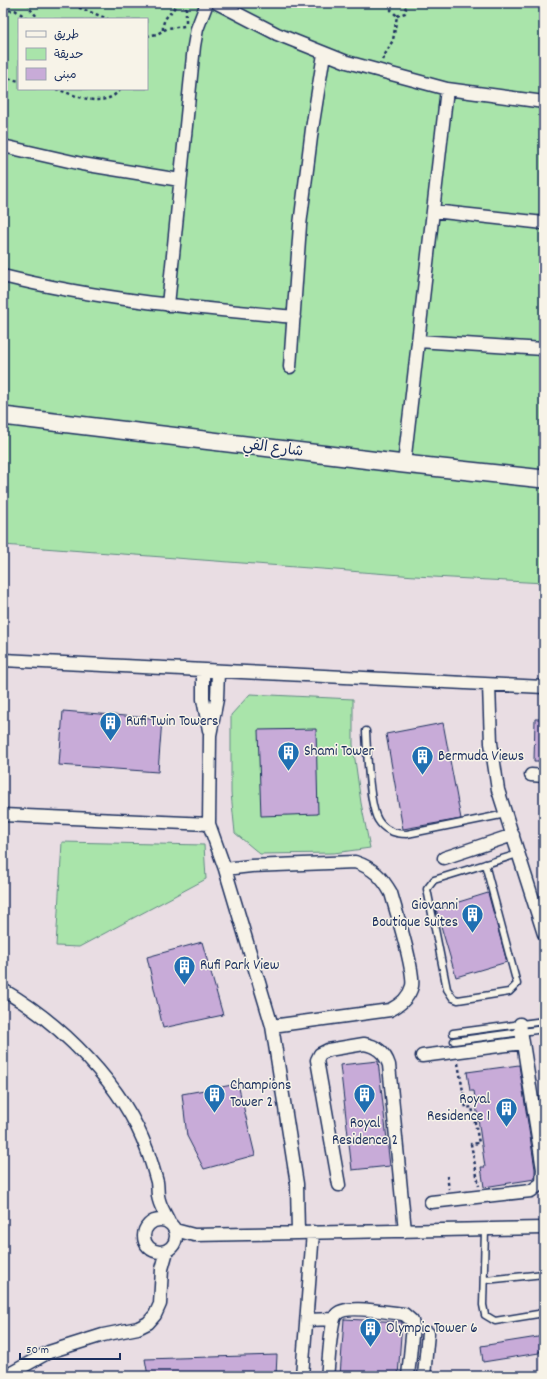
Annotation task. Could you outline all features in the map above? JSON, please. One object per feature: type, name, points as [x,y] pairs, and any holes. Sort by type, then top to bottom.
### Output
[{"type":"street","points":[[168,305],[194,46],[197,29],[207,3]]},
{"type":"street","points":[[216,3],[277,34],[324,54],[375,70],[419,83],[447,89],[544,102]]},
{"type":"street","points":[[290,367],[300,224],[312,129],[324,54]]},
{"type":"street","points":[[404,464],[447,89]]},
{"type":"street","points":[[3,146],[82,164],[180,180]]},
{"type":"street","points":[[433,211],[544,222]]},
{"type":"street","points":[[3,276],[98,296],[168,305],[294,317]]},
{"type":"street","points":[[418,341],[544,349]]},
{"type":"street","name":"شارع الفي","points":[[3,416],[404,464],[544,479]]},
{"type":"street","points":[[3,660],[218,672],[544,687]]},
{"type":"street","points":[[203,671],[203,699],[210,735]]},
{"type":"street","points":[[218,672],[217,699],[210,735],[209,824],[225,869],[272,1026],[297,1184],[298,1233]]},
{"type":"street","points":[[489,684],[489,719],[494,767],[506,814],[544,934]]},
{"type":"street","points":[[530,775],[544,776]]},
{"type":"street","points":[[3,815],[209,824]]},
{"type":"street","points":[[444,858],[513,835]]},
{"type":"street","points":[[225,869],[258,865],[355,862],[367,866],[377,873],[385,882],[391,893],[413,976],[410,989],[404,1000],[390,1010],[272,1026]]},
{"type":"street","points":[[3,990],[37,1013],[60,1032],[97,1070],[121,1100],[147,1149],[157,1183],[159,1200],[177,1235],[162,1269],[160,1304],[156,1314],[148,1323],[138,1328],[102,1335],[54,1350],[26,1363],[6,1376]]},
{"type":"street","points":[[422,1056],[455,1046],[522,1033],[539,1108],[544,1176],[542,1183],[531,1191],[431,1202]]},
{"type":"street","points":[[339,1185],[317,1060],[320,1054],[328,1050],[364,1044],[370,1045],[384,1054],[389,1066],[406,1231]]},
{"type":"street","points":[[159,1200],[153,1221],[149,1224],[144,1234],[146,1244],[154,1251],[162,1269]]},
{"type":"street","points":[[153,1221],[158,1220],[194,1235],[544,1228]]},
{"type":"street","points":[[302,1376],[312,1232]]},
{"type":"street","points":[[154,1251],[171,1248],[194,1235]]},
{"type":"street","points":[[327,1376],[334,1319],[339,1311],[349,1308],[404,1314],[409,1317],[413,1326],[408,1376]]},
{"type":"street","points":[[307,1320],[334,1319]]},
{"type":"street","points":[[424,1376],[428,1333]]},
{"type":"lane","points":[[366,731],[374,814],[381,824],[391,831],[407,834],[506,814]]},
{"type":"lane","points":[[485,864],[517,984],[509,992],[458,1000],[453,998],[447,989],[427,889],[434,880],[485,864],[518,854]]},
{"type":"lane","points":[[522,1033],[544,1021]]},
{"type":"lane","points":[[453,1034],[522,1033],[544,1029]]},
{"type":"lane","points":[[485,1230],[485,1280],[483,1310],[490,1319],[495,1321],[538,1314],[544,1311]]},
{"type":"lane","points":[[485,1280],[544,1274]]},
{"type":"path","points":[[29,3],[30,10],[38,18]]},
{"type":"path","points":[[75,3],[80,8],[105,18]]},
{"type":"path","points":[[163,30],[164,19],[176,3]]},
{"type":"path","points":[[381,3],[392,4],[391,10],[397,16]]},
{"type":"path","points":[[397,16],[405,13],[406,9],[403,3]]},
{"type":"path","points":[[3,11],[15,10],[27,18]]},
{"type":"path","points":[[375,70],[393,40],[397,16]]},
{"type":"path","points":[[148,36],[157,34],[163,30],[185,26]]},
{"type":"path","points":[[3,77],[18,81]]},
{"type":"path","points":[[58,90],[73,96],[99,101],[116,95],[120,90]]},
{"type":"path","points":[[455,1046],[466,1108],[472,1107],[479,1143],[471,1144],[481,1196]]},
{"type":"green space","points":[[3,3],[544,3],[544,583],[415,576],[3,545]]},
{"type":"green space","points":[[250,694],[353,699],[353,745],[361,803],[370,848],[334,853],[260,854],[235,833],[231,793],[231,715]]},
{"type":"green space","points":[[62,842],[204,845],[206,879],[79,947],[56,946]]},
{"type":"building","name":"Rufi Twin Towers","points":[[63,711],[162,719],[158,772],[59,765]]},
{"type":"building","points":[[535,719],[544,719],[544,761],[534,761]]},
{"type":"building","name":"Bermuda Views","points":[[443,723],[461,819],[403,829],[386,734]]},
{"type":"building","name":"Shami Tower","points":[[316,729],[318,814],[261,816],[258,730]]},
{"type":"building","name":"Giovanni Boutique Suites","points":[[488,893],[507,962],[456,977],[436,909]]},
{"type":"building","name":"Rufi Park View","points":[[202,942],[223,1015],[163,1028],[147,957]]},
{"type":"building","name":"Royal Residence 2","points":[[378,1061],[390,1166],[352,1170],[340,1065]]},
{"type":"building","name":"Royal Residence 1","points":[[519,1065],[535,1169],[535,1179],[484,1187],[481,1167],[485,1167],[474,1091],[470,1091],[467,1072]]},
{"type":"building","name":"Champions Tower 2","points":[[238,1084],[255,1155],[204,1169],[187,1136],[182,1094]]},
{"type":"building","name":"Olympic Tower 6","points":[[344,1319],[402,1322],[398,1376],[340,1376]]},
{"type":"building","points":[[544,1336],[544,1351],[483,1362],[481,1346]]},
{"type":"building","points":[[277,1355],[276,1376],[148,1376],[145,1359]]},
{"type":"place","name":"Rufi Twin Towers","points":[[111,742]]},
{"type":"place","name":"Shami Tower","points":[[288,772]]},
{"type":"place","name":"Bermuda Views","points":[[423,776]]},
{"type":"place","name":"Giovanni Boutique Suites","points":[[473,934]]},
{"type":"place","name":"Rufi Park View","points":[[184,986]]},
{"type":"place","name":"Champions Tower 2","points":[[215,1114]]},
{"type":"place","name":"Royal Residence 2","points":[[365,1114]]},
{"type":"place","name":"Royal Residence 1","points":[[506,1128]]},
{"type":"place","name":"Olympic Tower 6","points":[[371,1348]]}]
